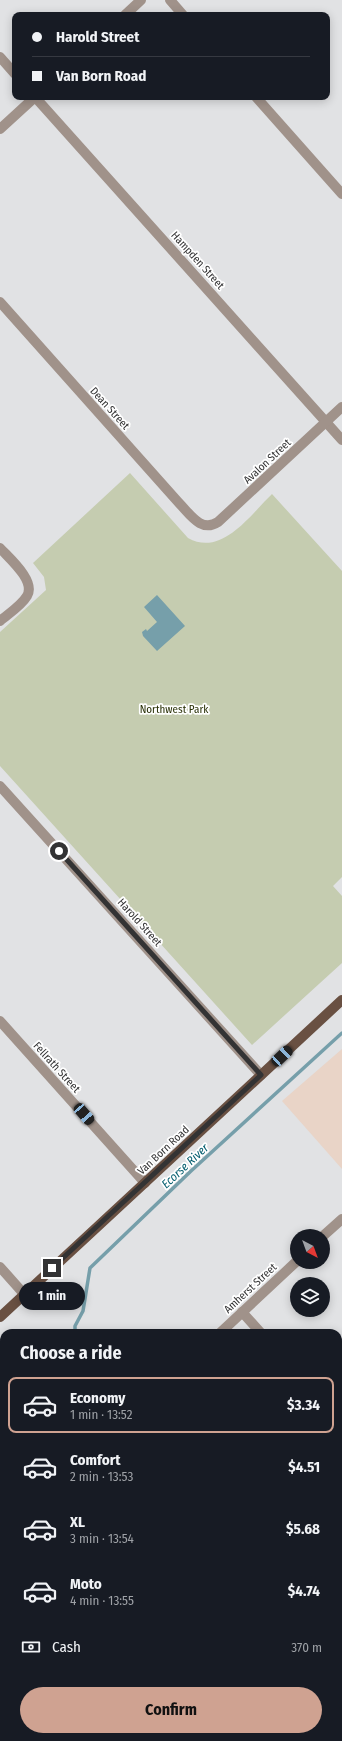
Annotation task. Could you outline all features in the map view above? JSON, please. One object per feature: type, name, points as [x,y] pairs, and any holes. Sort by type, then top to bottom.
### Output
[{"type":"main road","name":"Van Born Road","points":[[0,1317],[342,1000]]},
{"type":"street","points":[[128,12],[141,0]]},
{"type":"street","points":[[170,0],[180,12]]},
{"type":"street","points":[[0,57],[12,71]]},
{"type":"street","points":[[0,129],[32,100]]},
{"type":"street","name":"Hampden Street","points":[[38,100],[342,440]]},
{"type":"street","points":[[259,100],[342,194]]},
{"type":"street","name":"Dean Street","points":[[0,302],[198,524],[205,526]]},
{"type":"street","name":"Avalon Street","points":[[205,526],[218,522],[342,407]]},
{"type":"street","points":[[0,548],[27,578],[29,584],[26,598],[0,622]]},
{"type":"street","name":"Harold Street","points":[[0,786],[261,1075]]},
{"type":"street","name":"Fellrath Street","points":[[0,1021],[145,1183]]},
{"type":"street","points":[[330,1229],[342,1218]]},
{"type":"street","points":[[0,1267],[24,1294]]},
{"type":"street","name":"Amherst Street","points":[[224,1329],[290,1267]]},
{"type":"street","points":[[242,1312],[257,1329]]},
{"type":"shaded area","points":[[342,1049],[342,1169],[282,1101]]},
{"type":"green space","name":"Northwest Park","points":[[130,473],[188,538],[200,542],[212,542],[224,538],[245,522],[272,494],[342,571],[342,877],[333,886],[342,896],[342,963],[252,1045],[0,766],[0,632],[46,590],[44,577],[33,563]]},
{"type":"water","points":[[157,595],[185,626],[157,651],[143,636],[142,632],[146,629],[147,631],[157,622],[144,607]]},
{"type":"waterway","name":"Ecorse River","points":[[75,1329],[75,1326],[83,1311],[90,1268],[191,1171],[342,1033]]},
{"type":"route","points":[[52,1268],[261,1075],[59,851]]}]
